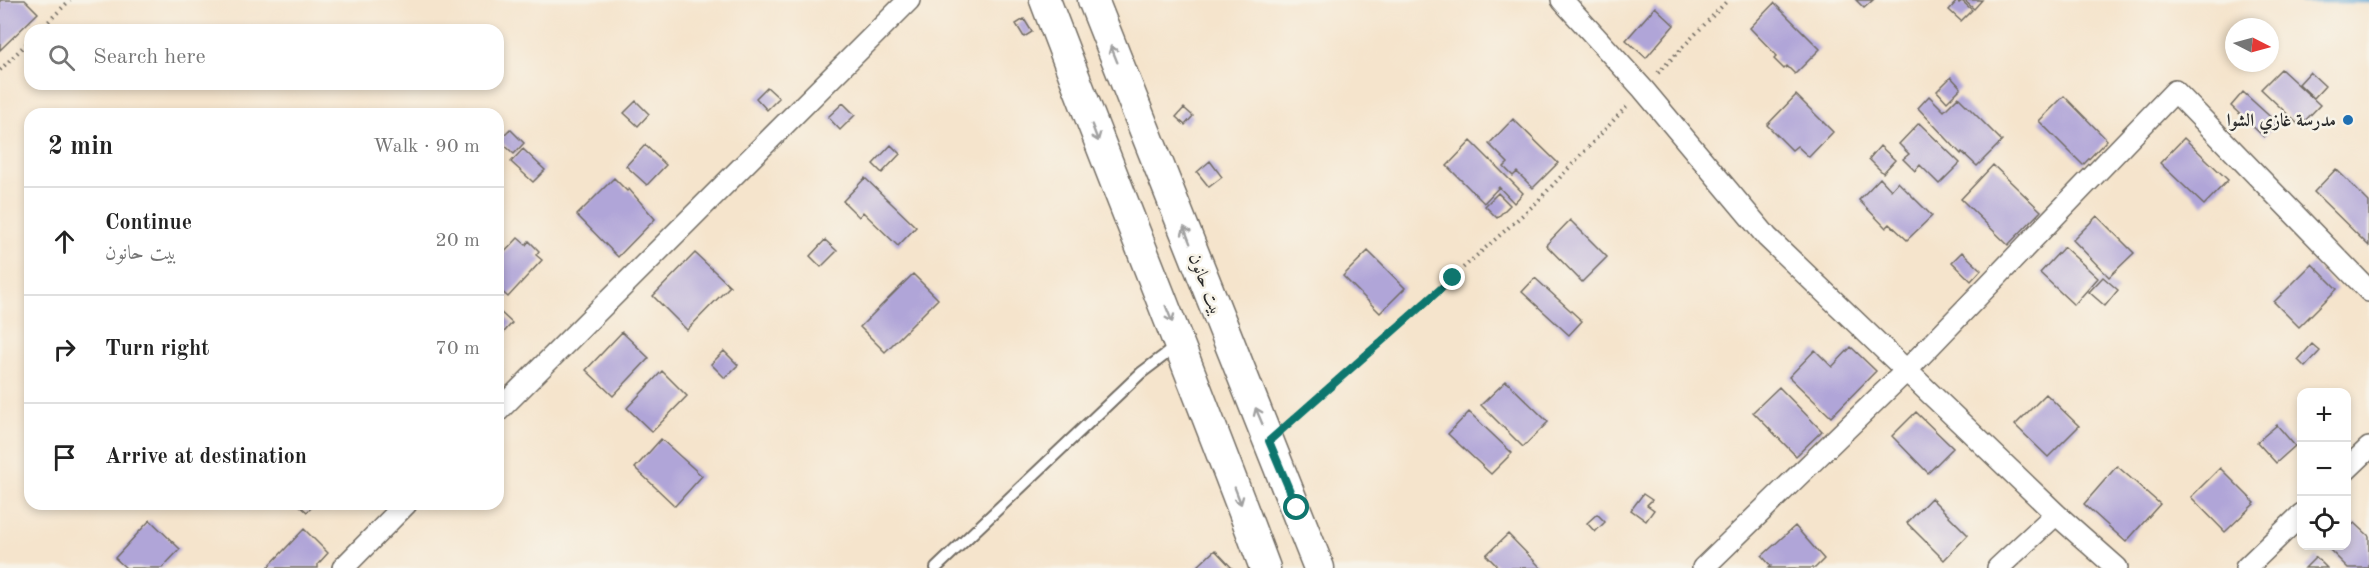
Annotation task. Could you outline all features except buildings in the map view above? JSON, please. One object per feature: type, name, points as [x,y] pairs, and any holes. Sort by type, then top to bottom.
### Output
[{"type":"main road","points":[[1045,0],[1108,167],[1181,343],[1265,568]]},
{"type":"main road","name":"بيت حانون","points":[[1093,0],[1319,568]]},
{"type":"street","points":[[504,405],[909,0]]},
{"type":"street","points":[[1562,0],[1643,89],[1767,237],[2056,514],[2117,568]]},
{"type":"street","points":[[1703,568],[1906,371],[2175,91],[2369,291]]},
{"type":"street","points":[[2351,465],[2369,448]]},
{"type":"street","points":[[343,568],[400,510]]},
{"type":"street","points":[[1998,568],[2056,514]]},
{"type":"street","points":[[2246,568],[2297,518]]},
{"type":"lane","points":[[936,568],[1141,373],[1181,343]]},
{"type":"path","points":[[46,24],[70,0]]},
{"type":"path","points":[[1269,441],[1535,204],[1728,0]]},
{"type":"path","points":[[0,70],[24,46]]},
{"type":"waterway","points":[[2303,0],[2369,0]]},
{"type":"place","name":"مدرسة غازي الشوا","points":[[2348,120]]},
{"type":"route","points":[[1297,508],[1269,441],[1453,278]]}]
